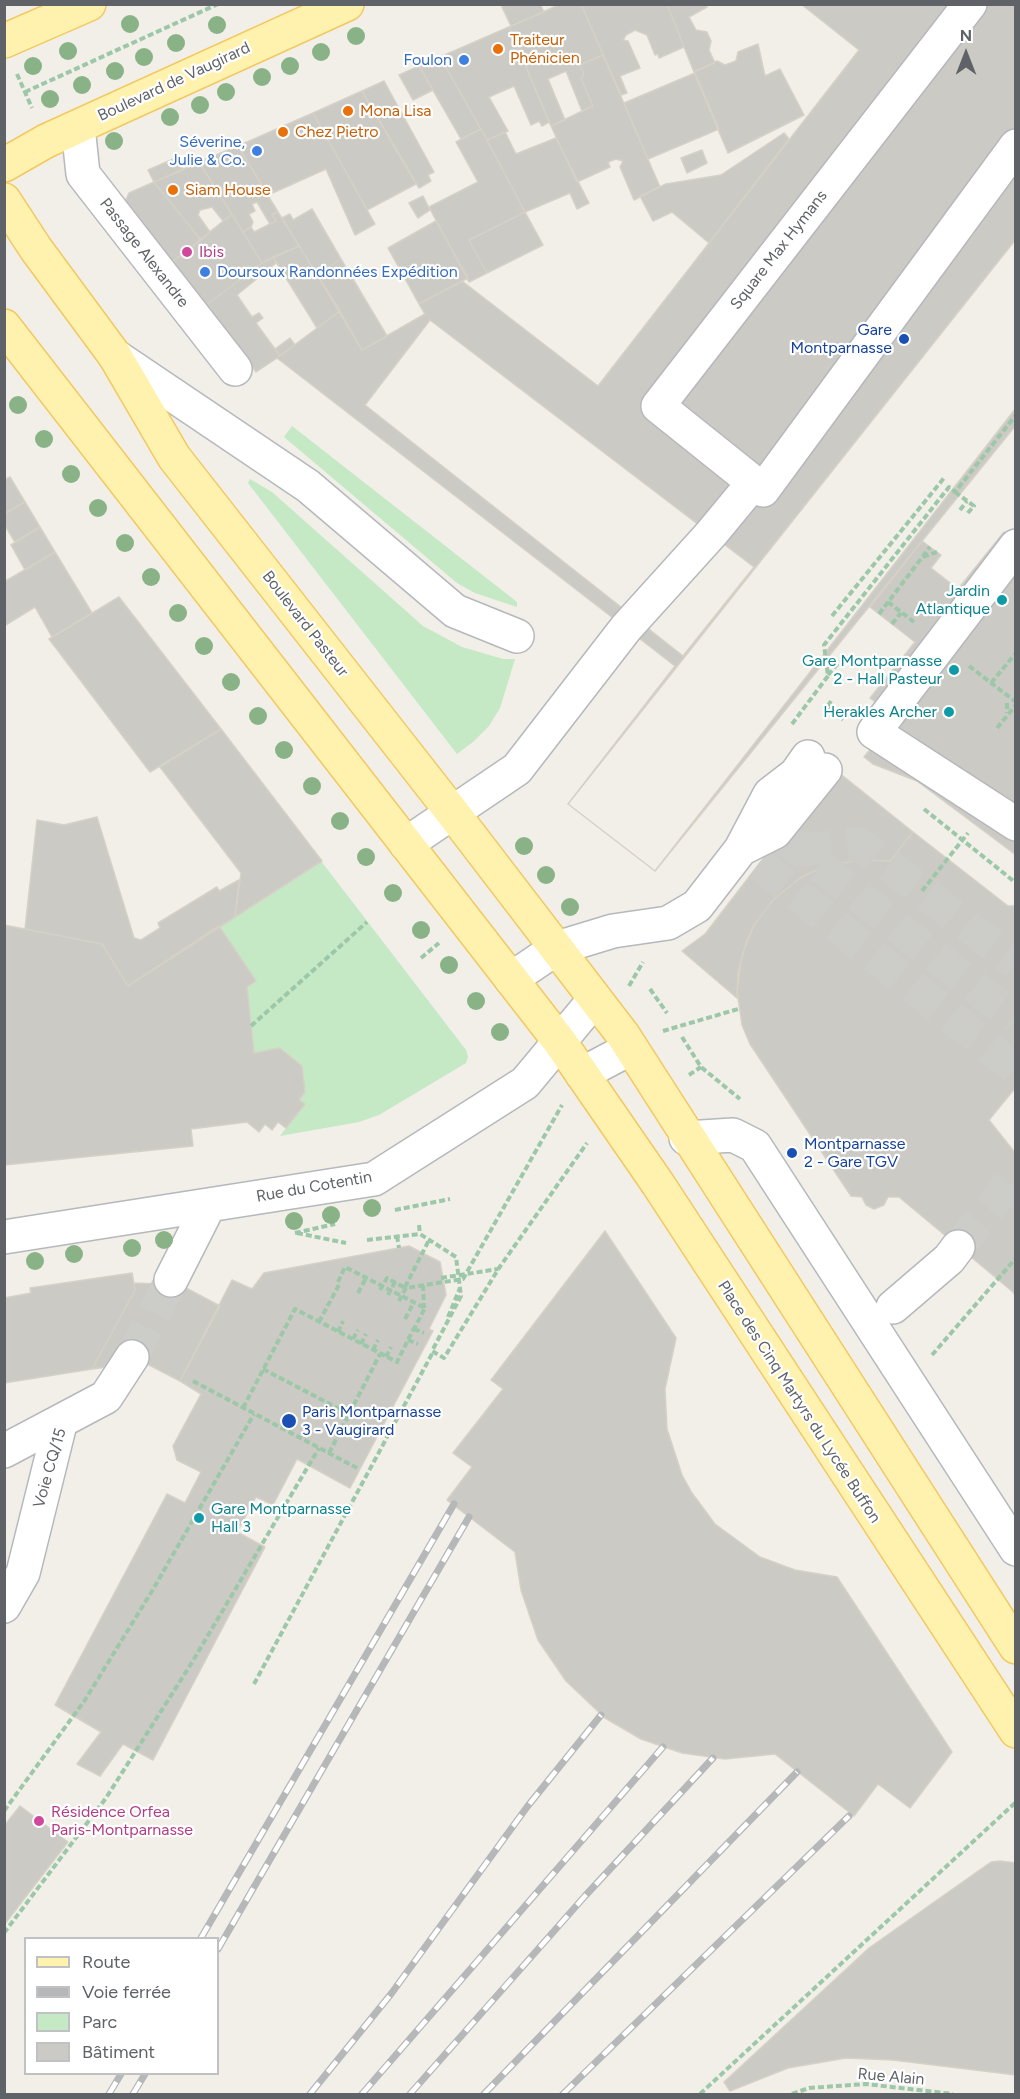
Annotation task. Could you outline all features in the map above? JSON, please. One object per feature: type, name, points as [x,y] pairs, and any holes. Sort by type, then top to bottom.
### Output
[{"type":"main road","points":[[9,54],[89,4]]},
{"type":"main road","name":"Boulevard de Vaugirard","points":[[4,165],[78,127],[347,4]]},
{"type":"main road","name":"Boulevard Pasteur","points":[[4,200],[36,249],[115,356],[174,458],[452,812],[627,1042]]},
{"type":"main road","points":[[4,326],[560,1042],[582,1074]]},
{"type":"main road","points":[[627,1042],[686,1138],[1016,1647]]},
{"type":"main road","name":"Place des Cinq Martyrs du Lycée Buffon","points":[[582,1074],[658,1184],[1016,1731]]},
{"type":"street","name":"Square Max Hymans","points":[[750,479],[658,406],[970,4]]},
{"type":"street","name":"Passage Alexandre","points":[[78,127],[83,174],[235,369]]},
{"type":"street","points":[[406,844],[517,769],[626,628],[711,534],[750,479],[763,490],[1016,146]]},
{"type":"street","points":[[115,356],[308,486],[455,611],[517,636]]},
{"type":"street","points":[[1016,546],[874,732],[1016,824]]},
{"type":"street","points":[[511,979],[557,948],[613,931],[668,923],[697,906],[750,856],[778,834],[809,757],[796,774],[770,795],[750,856]]},
{"type":"street","name":"Rue du Cotentin","points":[[4,1237],[374,1179],[525,1083],[595,999]]},
{"type":"street","points":[[582,1074],[627,1042]]},
{"type":"street","points":[[686,1138],[733,1135],[755,1146],[1016,1549]]},
{"type":"street","points":[[171,1280],[209,1204]]},
{"type":"street","points":[[893,1307],[949,1259],[958,1247]]},
{"type":"street","name":"Voie CQ/15","points":[[4,1606],[23,1573],[60,1424],[106,1397],[132,1357]]},
{"type":"street","points":[[4,1451],[60,1424]]},
{"type":"path","points":[[25,92],[218,4]]},
{"type":"path","points":[[9,54],[34,112]]},
{"type":"path","points":[[832,616],[944,478]]},
{"type":"path","points":[[955,492],[974,506],[966,515]]},
{"type":"path","points":[[960,510],[967,501]]},
{"type":"path","points":[[879,614],[930,547]]},
{"type":"path","points":[[922,558],[937,552]]},
{"type":"path","points":[[892,624],[901,613]]},
{"type":"path","points":[[991,683],[1016,653]]},
{"type":"path","points":[[828,676],[840,661]]},
{"type":"path","points":[[1007,703],[1007,714]]},
{"type":"path","points":[[997,728],[1016,705]]},
{"type":"path","points":[[920,807],[1016,883]]},
{"type":"path","points":[[922,891],[969,832]]},
{"type":"path","points":[[251,1026],[367,922]]},
{"type":"path","points":[[421,958],[443,940]]},
{"type":"path","points":[[650,988],[667,1014]]},
{"type":"path","points":[[627,1042],[674,1026],[738,1009]]},
{"type":"path","points":[[682,1037],[701,1067]]},
{"type":"path","points":[[367,1240],[420,1234],[456,1257],[461,1296],[432,1351],[444,1358],[499,1268],[590,1138]]},
{"type":"path","points":[[415,1205],[450,1199]]},
{"type":"path","points":[[419,1225],[420,1234]]},
{"type":"path","points":[[295,1233],[346,1243]]},
{"type":"path","points":[[397,1236],[399,1248]]},
{"type":"path","points":[[401,1296],[429,1240]]},
{"type":"path","points":[[926,1363],[1016,1258]]},
{"type":"path","points":[[243,1408],[295,1309],[386,1357],[397,1362],[425,1308],[345,1267],[320,1322]]},
{"type":"path","points":[[441,1278],[499,1268]]},
{"type":"path","points":[[358,1293],[366,1278]]},
{"type":"path","points":[[380,1290],[387,1278],[406,1288]]},
{"type":"path","points":[[254,1684],[431,1357],[463,1279]]},
{"type":"path","points":[[388,1294],[395,1282]]},
{"type":"path","points":[[415,1329],[425,1305],[423,1285]]},
{"type":"path","points":[[405,1320],[414,1302]]},
{"type":"path","points":[[338,1332],[343,1321]]},
{"type":"path","points":[[415,1329],[424,1334]]},
{"type":"path","points":[[353,1339],[358,1330]]},
{"type":"path","points":[[361,1344],[366,1334]]},
{"type":"path","points":[[373,1350],[378,1340]]},
{"type":"path","points":[[410,1340],[418,1344]]},
{"type":"path","points":[[386,1357],[391,1347]]},
{"type":"path","points":[[329,1453],[381,1354]]},
{"type":"path","points":[[263,1369],[349,1414]]},
{"type":"path","points":[[193,1381],[357,1468]]},
{"type":"path","points":[[4,1811],[91,1690],[152,1592],[254,1414]]},
{"type":"path","points":[[4,1933],[112,1789],[190,1664],[319,1448]]},
{"type":"path","points":[[700,2094],[1016,1802]]},
{"type":"path","name":"Rue Alain","points":[[792,2094],[809,2088],[866,2084],[953,2094]]},
{"type":"green space","points":[[292,426],[517,602],[517,607],[475,593],[457,583],[284,437]]},
{"type":"green space","points":[[250,479],[272,492],[423,626],[462,647],[503,659],[515,659],[500,708],[489,726],[473,742],[457,754],[248,483]]},
{"type":"green space","points":[[321,861],[466,1050],[468,1057],[466,1063],[379,1115],[359,1122],[280,1136],[304,1104],[299,1100],[305,1092],[302,1066],[281,1048],[254,1053],[247,987],[255,982],[219,927]]},
{"type":"building","points":[[507,4],[540,4],[544,12],[511,26],[502,7]]},
{"type":"building","points":[[561,4],[581,4],[603,55],[580,65],[584,74],[581,78],[593,106],[582,111],[566,71],[548,79],[565,120],[551,126],[509,27]]},
{"type":"building","points":[[581,4],[667,4],[684,47],[659,58],[658,54],[655,55],[647,35],[635,30],[626,35],[623,40],[628,41],[640,68],[620,76],[627,93],[621,95]]},
{"type":"building","points":[[667,4],[706,4],[707,7],[689,17],[696,30],[707,32],[711,41],[709,50],[715,63],[694,72]]},
{"type":"building","points":[[801,4],[1016,4],[1016,408],[655,871],[568,804],[675,666],[277,358],[340,311],[362,350],[425,314],[419,304],[462,281],[598,386],[859,50]]},
{"type":"building","points":[[509,27],[549,122],[542,126],[539,121],[531,125],[514,86],[489,97],[508,131],[487,140],[440,57]]},
{"type":"building","points":[[758,44],[765,76],[780,69],[804,115],[728,153],[694,72],[717,61],[725,65],[736,61],[738,52]]},
{"type":"building","points":[[603,55],[660,187],[634,200],[620,167],[623,161],[616,159],[608,162],[610,167],[577,182],[551,126],[593,106],[581,78],[584,74],[580,65]]},
{"type":"building","points":[[440,57],[481,129],[461,139],[419,66]]},
{"type":"building","points":[[419,66],[433,90],[413,100],[399,75]]},
{"type":"building","points":[[695,73],[719,129],[648,159],[624,103]]},
{"type":"building","points":[[384,81],[434,172],[428,175],[431,181],[419,188],[362,91]]},
{"type":"building","points":[[362,91],[416,184],[367,210],[313,113]]},
{"type":"building","points":[[313,113],[375,224],[355,235],[326,169],[268,195],[238,146]]},
{"type":"building","points":[[481,129],[525,212],[469,240],[487,273],[469,282],[429,207],[478,182],[456,142]]},
{"type":"building","points":[[505,132],[516,154],[556,138],[589,203],[577,209],[570,193],[525,212],[487,140]]},
{"type":"building","points":[[784,133],[789,139],[709,243],[672,212],[653,221],[640,196],[666,184],[721,175]]},
{"type":"building","points":[[238,146],[278,212],[272,214],[276,221],[270,224],[257,202],[252,204],[255,211],[249,214],[253,222],[251,227],[243,232],[199,162]]},
{"type":"building","points":[[702,150],[707,163],[687,173],[681,158]]},
{"type":"building","points":[[178,157],[183,170],[154,182],[148,170]]},
{"type":"building","points":[[199,162],[232,214],[223,221],[212,207],[200,210],[198,215],[210,232],[201,240],[154,182]]},
{"type":"building","points":[[154,182],[201,240],[171,263],[124,204],[129,193]]},
{"type":"building","points":[[423,196],[430,210],[418,218],[409,203]]},
{"type":"building","points":[[312,209],[341,259],[317,275],[282,218],[290,214],[293,220]]},
{"type":"building","points":[[278,212],[299,246],[262,263],[243,232],[251,227],[254,232],[276,221],[272,214]]},
{"type":"building","points":[[525,212],[543,245],[487,273],[469,240]]},
{"type":"building","points":[[232,214],[262,263],[205,306],[171,263]]},
{"type":"building","points":[[436,221],[468,278],[419,304],[388,248]]},
{"type":"building","points":[[1016,239],[1016,425],[655,871],[568,804]]},
{"type":"building","points":[[299,246],[340,311],[317,328],[273,257]]},
{"type":"building","points":[[273,257],[276,263],[237,295],[252,317],[259,313],[263,318],[256,323],[280,356],[256,372],[205,306]]},
{"type":"building","points":[[341,259],[387,336],[362,350],[317,275]]},
{"type":"building","points":[[430,320],[754,567],[683,656],[365,405]]},
{"type":"building","points":[[290,338],[295,345],[280,356],[275,349]]},
{"type":"building","points":[[10,477],[25,502],[4,514],[4,480]]},
{"type":"building","points":[[25,502],[40,527],[15,542],[4,524],[4,514]]},
{"type":"building","points":[[40,527],[55,552],[25,570],[11,545]]},
{"type":"building","name":"Gare Montparnasse 2 - Hall Pasteur","points":[[1004,532],[1016,541],[1016,855],[917,781],[873,764],[864,757],[896,718],[870,698],[915,642],[870,607],[922,541],[941,555],[931,568],[958,589]]},
{"type":"building","points":[[55,552],[92,613],[52,637],[35,607],[4,626],[4,582]]},
{"type":"building","points":[[119,597],[221,729],[150,772],[49,639]]},
{"type":"building","points":[[221,729],[322,861],[235,917],[241,873],[160,767]]},
{"type":"building","points":[[833,768],[913,832],[890,861],[858,860],[821,868],[800,878],[774,899],[754,925],[747,940],[738,972],[737,998],[682,951],[705,934]]},
{"type":"building","points":[[97,817],[134,938],[141,940],[160,928],[158,923],[217,887],[219,891],[239,880],[235,917],[128,986],[102,944],[25,929],[37,820],[64,825]]},
{"type":"building","points":[[913,832],[1008,906],[1016,906],[1016,1087],[989,1120],[1016,1154],[1016,1297],[1013,1292],[899,1197],[888,1197],[884,1205],[874,1209],[866,1205],[862,1197],[851,1196],[750,1044],[742,1025],[737,991],[742,955],[754,925],[774,899],[800,878],[821,868],[858,860],[890,861]]},
{"type":"building","points":[[4,925],[102,944],[128,986],[219,926],[256,981],[247,987],[254,1053],[280,1048],[302,1066],[305,1092],[299,1100],[305,1104],[286,1128],[278,1122],[272,1130],[265,1124],[259,1132],[247,1122],[191,1129],[193,1146],[4,1165]]},
{"type":"building","points":[[605,1231],[676,1338],[665,1389],[667,1429],[682,1475],[692,1493],[715,1524],[760,1557],[795,1570],[837,1577],[952,1752],[910,1808],[878,1784],[854,1816],[775,1754],[725,1759],[682,1753],[641,1739],[605,1718],[566,1681],[538,1640],[521,1590],[515,1552],[447,1500],[472,1467],[453,1453],[503,1389],[491,1380]]},
{"type":"building","name":"Gare Montparnasse Hall 3","points":[[409,1246],[440,1262],[446,1295],[429,1329],[433,1331],[350,1488],[297,1459],[273,1505],[256,1497],[237,1532],[265,1547],[153,1760],[123,1744],[100,1776],[77,1764],[101,1732],[55,1705],[167,1494],[185,1503],[201,1472],[177,1460],[173,1446],[201,1394],[180,1381],[232,1280],[252,1289],[264,1273]]},
{"type":"building","points":[[132,1273],[135,1290],[92,1369],[4,1383],[4,1298],[31,1293],[30,1288]]},
{"type":"building","points":[[171,1280],[220,1306],[180,1381],[122,1351],[115,1366],[92,1369],[135,1290],[134,1283],[156,1284]]},
{"type":"building","points":[[20,1806],[68,1842],[4,1925],[4,1826]]},
{"type":"building","points":[[991,1862],[1016,1863],[1016,2075],[893,2060],[846,2058],[788,2068],[730,2091],[724,2082],[869,1948]]},
{"type":"tunnel","points":[[781,836],[1016,1019]]},
{"type":"tunnel","points":[[798,850],[860,844],[1016,963]]},
{"type":"tunnel","points":[[759,864],[1016,1069]]},
{"type":"tunnel","points":[[958,1247],[1016,1176]]},
{"type":"tunnel","points":[[132,1357],[171,1280]]},
{"type":"railway","points":[[202,1937],[454,1504]]},
{"type":"railway","points":[[219,1947],[469,1517]]},
{"type":"railway","points":[[310,2094],[391,1994],[527,1807],[601,1715]]},
{"type":"railway","points":[[362,2094],[663,1747]]},
{"type":"railway","points":[[410,2094],[585,1896],[713,1758]]},
{"type":"railway","points":[[484,2094],[797,1772]]},
{"type":"railway","points":[[563,2094],[849,1816]]},
{"type":"railway","points":[[109,2094],[120,2075]]},
{"type":"railway","points":[[133,2094],[144,2075]]},
{"type":"place","name":"Traiteur Phénicien","points":[[498,49]]},
{"type":"place","name":"Foulon","points":[[464,60]]},
{"type":"place","name":"Mona Lisa","points":[[348,111]]},
{"type":"place","name":"Chez Pietro","points":[[283,132]]},
{"type":"place","name":"Séverine, Julie & Co.","points":[[257,151]]},
{"type":"place","name":"Siam House","points":[[173,190]]},
{"type":"place","name":"Ibis","points":[[187,252]]},
{"type":"place","name":"Doursoux Randonnées Expédition","points":[[205,272]]},
{"type":"place","name":"Gare Montparnasse","points":[[904,339]]},
{"type":"place","name":"Jardin Atlantique","points":[[1002,600]]},
{"type":"place","name":"Gare Montparnasse 2 - Hall Pasteur","points":[[954,670]]},
{"type":"place","name":"Herakles Archer","points":[[949,712]]},
{"type":"place","name":"Montparnasse 2 - Gare TGV","points":[[792,1153]]},
{"type":"place","name":"Paris Montparnasse 3 - Vaugirard","points":[[289,1421]]},
{"type":"place","name":"Gare Montparnasse Hall 3","points":[[199,1518]]},
{"type":"place","name":"Résidence Orfea Paris-Montparnasse","points":[[39,1821]]}]
